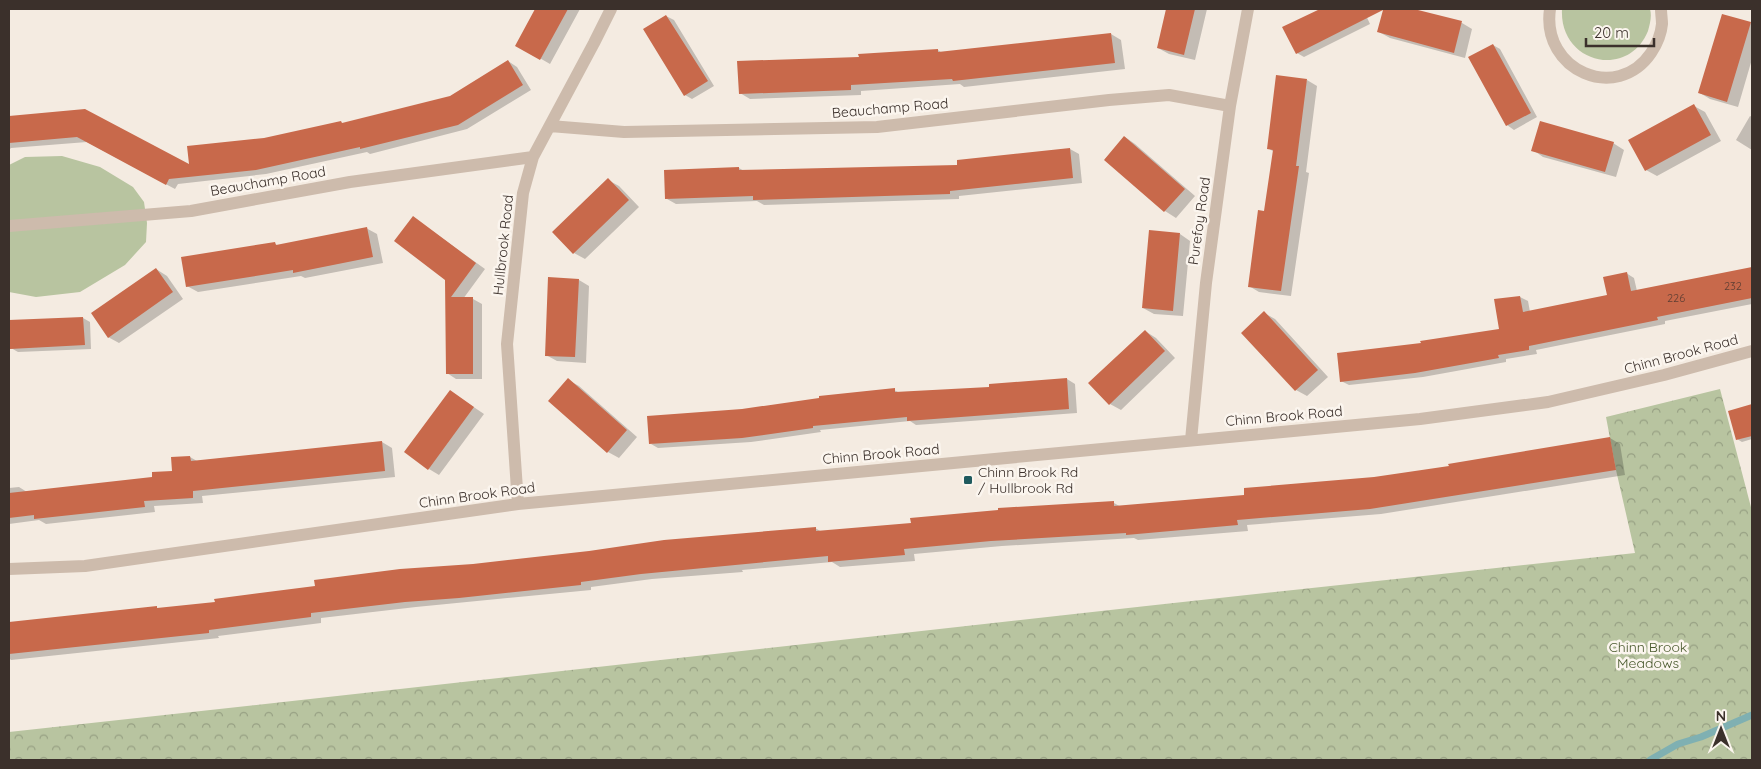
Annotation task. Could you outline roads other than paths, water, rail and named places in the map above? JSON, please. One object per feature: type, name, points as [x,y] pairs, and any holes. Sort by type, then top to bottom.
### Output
[{"type":"street","name":"Hullbrook Road","points":[[518,504],[507,344],[523,193],[532,157],[611,9]]},
{"type":"street","name":"Purefoy Road","points":[[1191,440],[1206,283],[1230,106],[1248,9]]},
{"type":"street","points":[[1550,9],[1548,22],[1552,41],[1561,57],[1576,69],[1594,76],[1613,77],[1632,71],[1647,59],[1657,43],[1662,26],[1661,9]]},
{"type":"street","name":"Beauchamp Road","points":[[550,126],[624,132],[877,127],[1109,100],[1169,95],[1230,106]]},
{"type":"street","name":"Beauchamp Road","points":[[9,226],[191,211],[350,182],[532,157]]},
{"type":"street","name":"Chinn Brook Road","points":[[9,569],[85,566],[518,504],[1420,419],[1548,402],[1664,375],[1752,351]]},
{"type":"waterway","points":[[1650,760],[1678,744],[1701,737],[1752,715]]},
{"type":"place","name":"Chinn Brook Rd / Hullbrook Rd","points":[[968,480]]},
{"type":"park label","name":"Chinn Brook Meadows","points":[[1648,656]]}]
